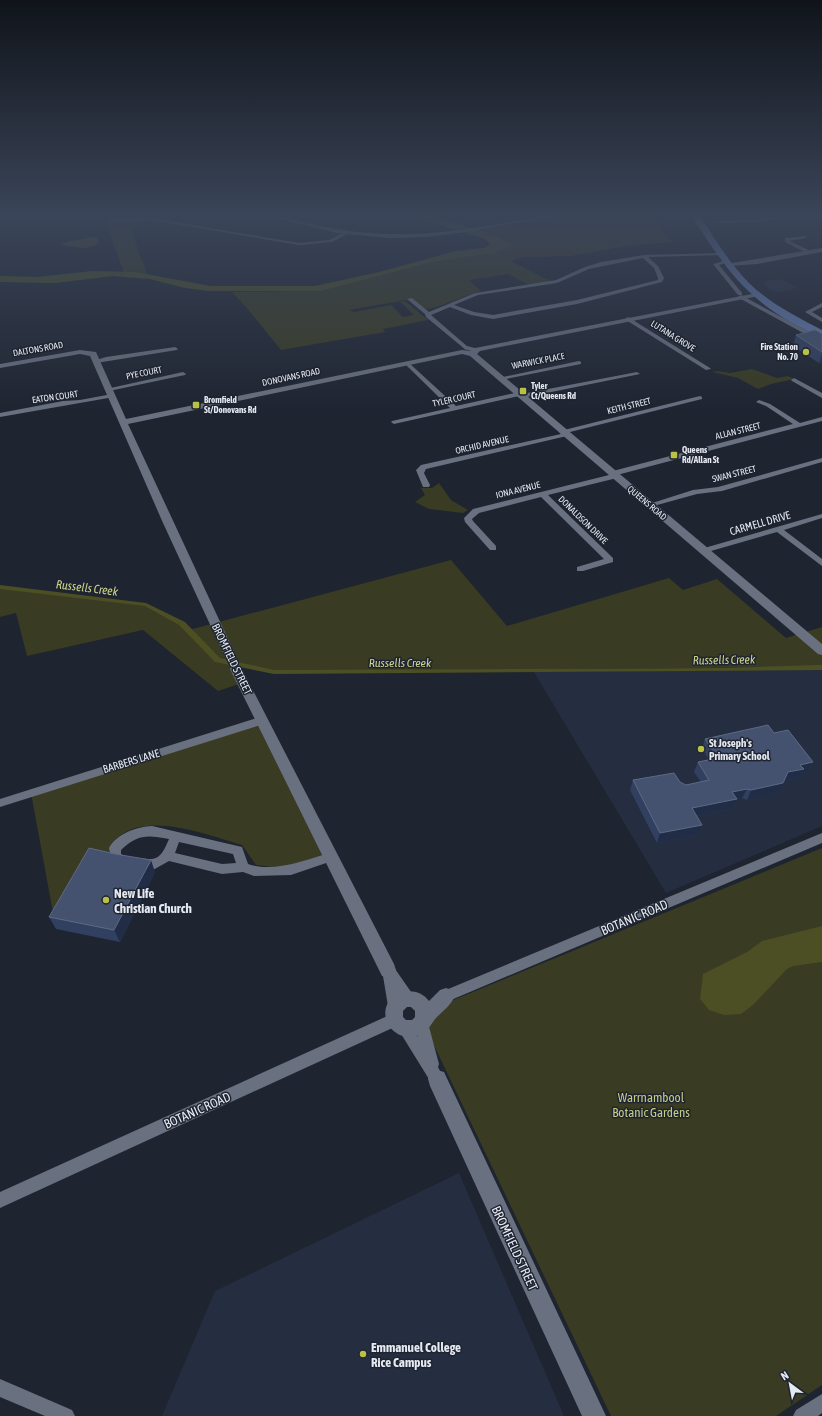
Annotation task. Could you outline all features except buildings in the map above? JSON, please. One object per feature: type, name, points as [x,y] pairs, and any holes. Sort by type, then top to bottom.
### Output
[{"type":"main road","points":[[744,281],[755,293],[786,314],[821,333]]},
{"type":"street","points":[[428,315],[477,294],[554,281]]},
{"type":"street","points":[[449,305],[473,314],[493,317],[570,304],[660,281]]},
{"type":"street","points":[[730,283],[755,293]]},
{"type":"street","points":[[730,283],[741,296],[807,333]]},
{"type":"street","points":[[410,299],[464,350],[474,352],[755,293]]},
{"type":"street","points":[[822,305],[808,312],[822,320]]},
{"type":"street","name":"LUTANA GROVE","points":[[628,319],[708,369]]},
{"type":"street","points":[[96,361],[120,356],[152,354],[175,349]]},
{"type":"street","name":"DONOVANS ROAD","points":[[123,422],[408,364],[464,350]]},
{"type":"street","name":"DALTONS ROAD","points":[[0,366],[80,352],[93,354],[96,361]]},
{"type":"street","name":"QUEENS ROAD","points":[[474,352],[501,378],[564,433],[822,651]]},
{"type":"street","name":"BROMFIELD STREET","points":[[96,361],[168,523],[233,663],[410,1014],[437,1079],[594,1416]]},
{"type":"street","points":[[408,364],[454,408]]},
{"type":"street","name":"WARWICK PLACE","points":[[501,378],[579,364]]},
{"type":"street","name":"PYE COURT","points":[[111,392],[183,374]]},
{"type":"street","name":"TYLER COURT","points":[[394,422],[454,408],[637,374]]},
{"type":"street","points":[[795,380],[822,396]]},
{"type":"street","name":"EATON COURT","points":[[0,415],[63,403],[80,402],[111,392]]},
{"type":"street","name":"KEITH STREET","points":[[564,433],[700,398]]},
{"type":"street","points":[[759,402],[768,405],[799,425]]},
{"type":"street","name":"ALLAN STREET","points":[[613,475],[822,420]]},
{"type":"street","name":"ORCHID AVENUE","points":[[426,485],[420,473],[420,470],[424,467],[564,433]]},
{"type":"street","name":"SWAN STREET","points":[[650,505],[696,492],[719,489],[822,460]]},
{"type":"street","name":"IONA AVENUE","points":[[493,548],[469,522],[468,518],[470,514],[476,511],[613,475]]},
{"type":"street","name":"DONALDSON DRIVE","points":[[543,494],[610,560],[580,569]]},
{"type":"street","name":"CARMELL DRIVE","points":[[704,551],[822,516]]},
{"type":"street","points":[[778,529],[822,563]]},
{"type":"street","name":"BARBERS LANE","points":[[0,803],[263,720]]},
{"type":"street","points":[[176,836],[168,856],[153,865],[121,860],[115,857],[115,848],[126,838],[139,831],[152,831],[176,836],[238,850],[243,867]]},
{"type":"street","name":"BOTANIC ROAD","points":[[0,1200],[410,1014],[446,996],[822,838]]},
{"type":"street","points":[[168,856],[222,869],[243,867],[254,871],[291,870],[331,858]]},
{"type":"street","points":[[0,1388],[66,1416]]},
{"type":"street","points":[[802,1416],[822,1403]]},
{"type":"shaded area","points":[[0,281],[71,281],[55,283]]},
{"type":"shaded area","points":[[158,281],[184,281],[211,286],[315,286],[337,281],[359,281],[321,291],[209,291],[185,288]]},
{"type":"shaded area","points":[[762,281],[784,281],[799,288],[779,292],[769,290]]},
{"type":"shaded area","points":[[0,585],[146,603],[185,622],[220,658],[274,670],[722,668],[822,665],[822,670],[274,674],[215,662],[179,625],[145,606],[0,589]]},
{"type":"shaded area","name":"St Joseph's Primary School","points":[[822,669],[822,826],[666,893],[534,672]]},
{"type":"shaded area","points":[[822,926],[822,962],[793,966],[787,969],[753,1005],[741,1014],[724,1015],[709,1010],[700,999],[703,974],[747,952],[762,941]]},
{"type":"shaded area","name":"Emmanuel College Rice Campus","points":[[459,1173],[564,1416],[162,1416],[215,1291]]},
{"type":"green space","points":[[359,281],[470,281],[481,291],[431,309],[419,306],[412,299],[349,310],[354,312],[391,305],[403,317],[414,315],[402,303],[398,302],[405,301],[428,320],[383,329],[385,332],[281,350],[232,292],[321,291]]},
{"type":"green space","points":[[522,281],[552,282],[531,286]]},
{"type":"green space","points":[[752,369],[777,378],[788,376],[794,379],[771,384],[758,389],[738,378],[712,372],[718,371],[730,373]]},
{"type":"green space","points":[[439,483],[451,500],[468,510],[463,513],[429,509],[415,502],[425,495],[421,488],[432,488]]},
{"type":"green space","points":[[451,560],[507,626],[669,578],[683,590],[717,579],[786,638],[822,627],[822,667],[273,671],[233,661],[242,683],[218,691],[143,630],[27,656],[16,613],[0,617],[0,586],[145,604],[189,630]]},
{"type":"green space","points":[[263,720],[328,852],[310,860],[282,868],[256,865],[242,845],[175,827],[140,827],[125,833],[112,843],[107,861],[101,871],[56,929],[31,793]]},
{"type":"green space","name":"Warrnambool Botanic Gardens","points":[[822,848],[822,1385],[776,1416],[611,1416],[429,1035],[429,1026],[451,1001]]},
{"type":"place","name":"Fire Station No. 70","points":[[806,352]]},
{"type":"place","name":"Tyler Ct/Queens Rd","points":[[523,391]]},
{"type":"place","name":"Bromfield St/Donovans Rd","points":[[196,405]]},
{"type":"place","name":"Queens Rd/Allan St","points":[[674,455]]},
{"type":"place","name":"St Joseph's Primary School","points":[[701,749]]},
{"type":"place","name":"New Life Christian Church","points":[[106,900]]},
{"type":"place","name":"Emmanuel College Rice Campus","points":[[363,1354]]},
{"type":"water label","name":"Russells Creek","points":[[87,588]]},
{"type":"water label","name":"Russells Creek","points":[[724,660]]},
{"type":"water label","name":"Russells Creek","points":[[400,663]]}]
